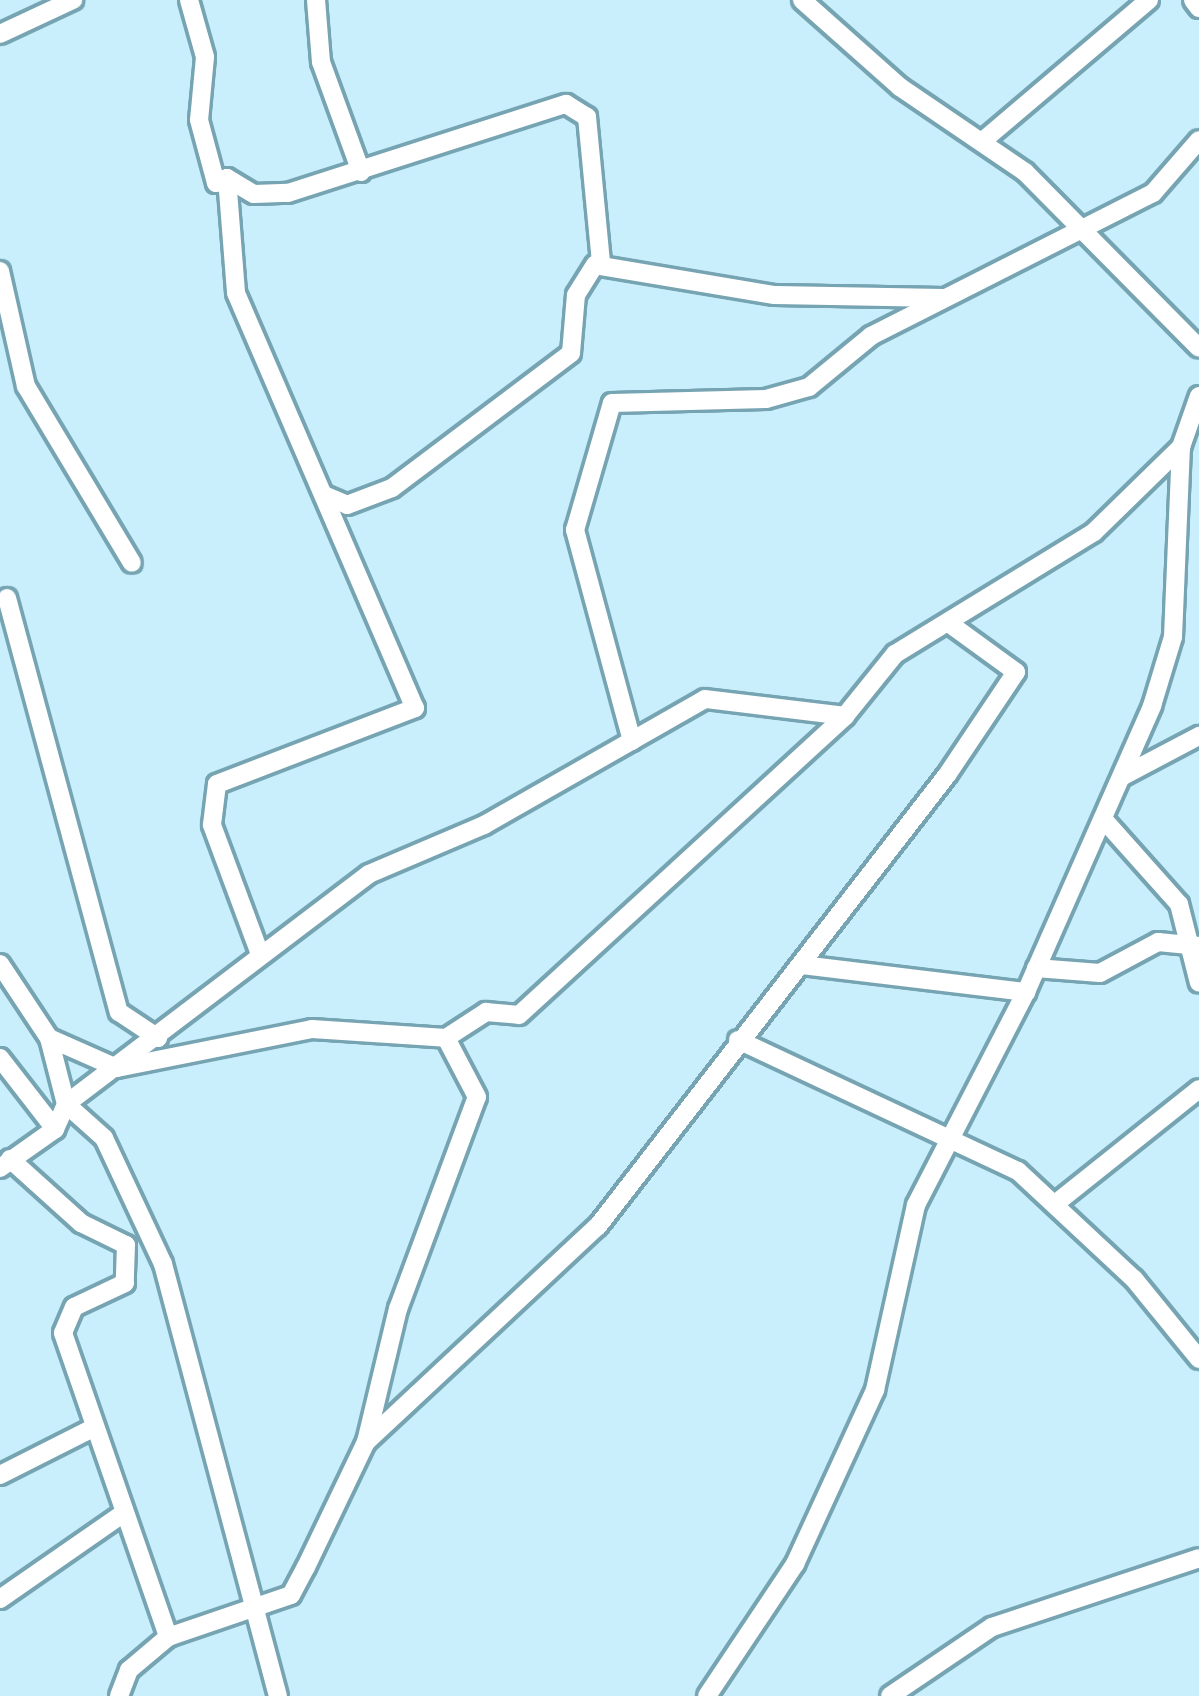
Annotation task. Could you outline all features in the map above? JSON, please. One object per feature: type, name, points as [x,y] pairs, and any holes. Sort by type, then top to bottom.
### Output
[{"type":"street","points":[[0,34],[73,0]]},
{"type":"street","points":[[189,0],[205,57],[204,149],[217,183],[227,178],[278,195],[573,106],[588,126],[601,263],[575,295],[571,352],[392,488],[347,506],[324,495]]},
{"type":"street","points":[[316,0],[321,62],[361,172]]},
{"type":"street","points":[[802,0],[900,87],[985,140],[1084,230],[1199,347]]},
{"type":"street","points":[[985,140],[1149,0]]},
{"type":"street","points":[[1193,0],[1199,8]]},
{"type":"street","points":[[632,741],[575,530],[598,421],[612,403],[791,395],[947,298],[1153,193],[1199,140]]},
{"type":"street","points":[[227,178],[236,293],[416,708],[217,784],[212,825],[260,954]]},
{"type":"street","points":[[601,263],[775,295],[947,298]]},
{"type":"street","points":[[0,271],[26,386],[132,563]]},
{"type":"street","points":[[706,1696],[795,1564],[875,1390],[890,1292],[946,1139],[1026,992],[1123,776],[1175,616],[1181,447],[1199,396]]},
{"type":"street","points":[[49,1038],[117,1068],[312,1029],[446,1038],[486,1012],[519,1015],[845,716],[895,654],[928,629],[955,627],[1094,532],[1181,447]]},
{"type":"street","points":[[7,598],[119,1012],[158,1038]]},
{"type":"street","points":[[1175,616],[1199,615]]},
{"type":"street","points":[[366,1442],[542,1287],[802,964],[1016,672],[955,627]]},
{"type":"street","points":[[168,1637],[118,1517],[65,1317],[125,1283],[126,1245],[81,1223],[5,1163],[56,1130],[66,1104],[369,874],[484,825],[705,699],[845,716]]},
{"type":"street","points":[[1123,776],[1199,736]]},
{"type":"street","points":[[1105,821],[1179,904],[1196,946],[1199,983]]},
{"type":"street","points":[[1036,968],[1100,973],[1158,942],[1196,946]]},
{"type":"street","points":[[0,964],[49,1038],[66,1104],[104,1138],[163,1264],[228,1488],[248,1612],[278,1696]]},
{"type":"street","points":[[802,964],[1026,992]]},
{"type":"street","points":[[119,1696],[129,1670],[168,1637],[291,1595],[366,1442],[398,1309],[477,1097],[446,1038]]},
{"type":"street","points":[[738,1040],[1018,1171],[1055,1204],[1199,1359]]},
{"type":"street","points":[[0,1058],[56,1130]]},
{"type":"street","points":[[1055,1204],[1199,1089]]},
{"type":"street","points":[[0,1475],[91,1429]]},
{"type":"street","points":[[0,1599],[118,1517]]},
{"type":"street","points":[[890,1696],[992,1627],[1199,1558]]}]
